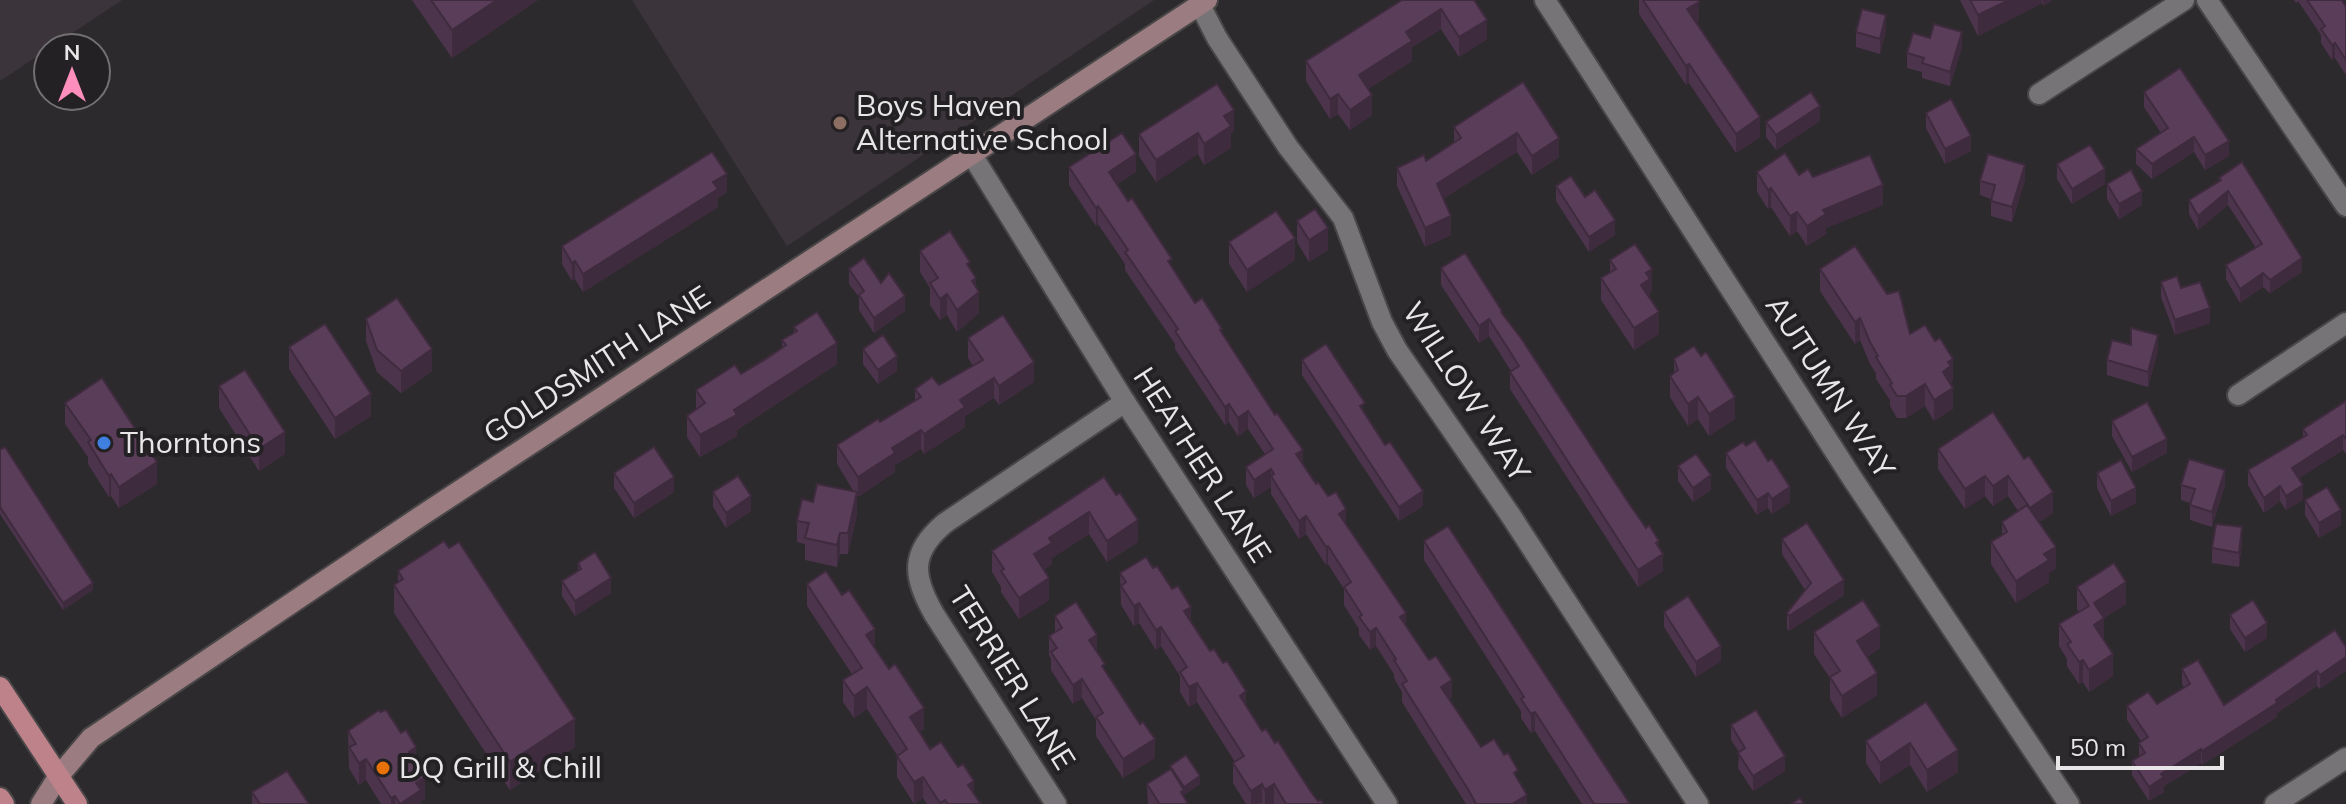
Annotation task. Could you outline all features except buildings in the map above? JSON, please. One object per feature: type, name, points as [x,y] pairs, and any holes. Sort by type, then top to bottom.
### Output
[{"type":"main road","points":[[0,687],[77,804]]},
{"type":"main road","points":[[0,798],[4,804]]},
{"type":"street","name":"AUTUMN WAY","points":[[1545,0],[1844,464],[2069,804]]},
{"type":"street","points":[[2039,94],[2184,0]]},
{"type":"street","points":[[2207,0],[2346,206]]},
{"type":"street","name":"GOLDSMITH LANE","points":[[41,804],[58,777],[91,738],[424,514],[1204,2]]},
{"type":"street","name":"WILLOW WAY","points":[[1204,2],[1217,38],[1288,147],[1343,218],[1382,322],[1397,350],[1511,516],[1698,804]]},
{"type":"street","name":"HEATHER LANE","points":[[972,155],[1125,402],[1387,804]]},
{"type":"street","points":[[2238,395],[2346,323]]},
{"type":"street","name":"TERRIER LANE","points":[[1056,804],[920,590],[918,563],[925,544],[945,523],[1125,402]]},
{"type":"street","points":[[2275,804],[2346,758]]},
{"type":"shaded area","points":[[0,0],[122,0],[74,32],[32,32],[32,60],[0,81]]},
{"type":"shaded area","name":"Boys Haven Alternative School","points":[[632,0],[1154,0],[787,246]]},
{"type":"place","name":"Boys Haven Alternative School","points":[[840,123]]},
{"type":"place","name":"Thorntons","points":[[104,443]]},
{"type":"place","name":"DQ Grill & Chill","points":[[383,768]]}]
